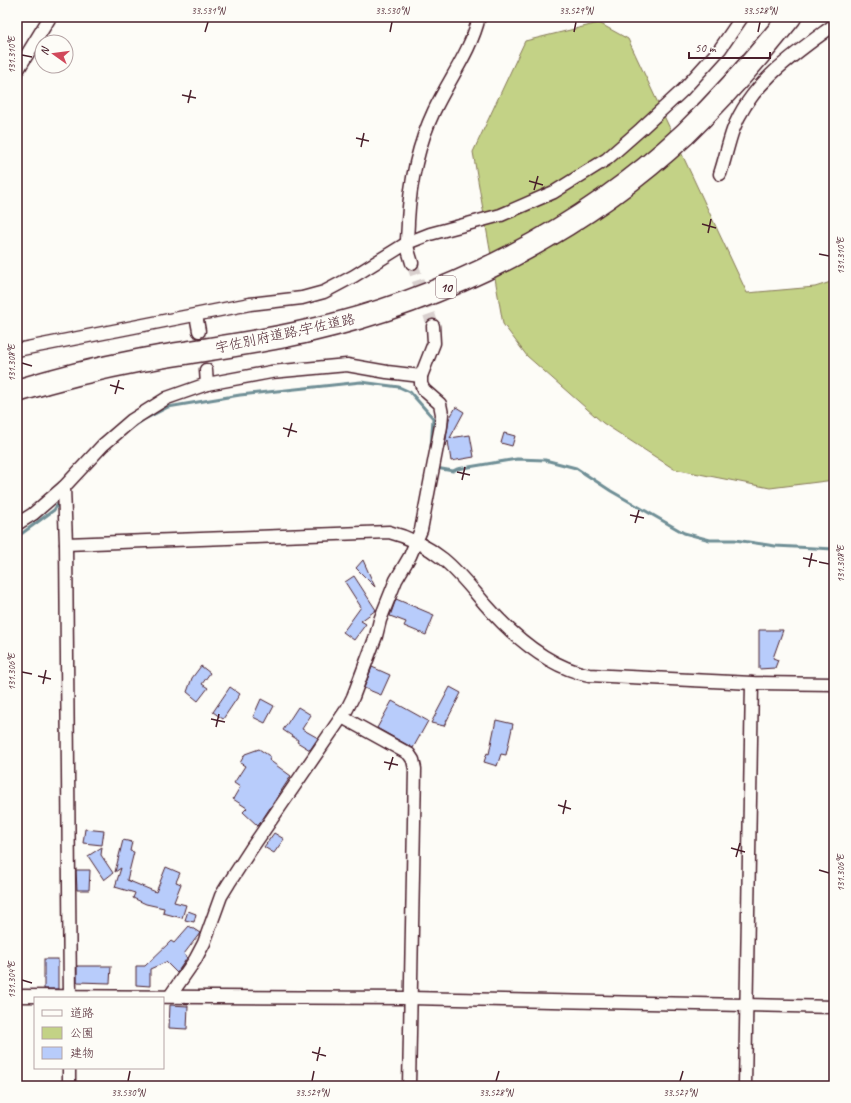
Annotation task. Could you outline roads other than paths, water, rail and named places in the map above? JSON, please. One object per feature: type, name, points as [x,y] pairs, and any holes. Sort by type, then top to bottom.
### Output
[{"type":"highway","points":[[687,132],[778,17]]},
{"type":"highway","name":"宇佐別府道路;宇佐道路","points":[[17,391],[48,381],[141,360],[260,341],[308,331],[376,313],[436,292],[463,280],[520,251],[583,214],[633,177],[687,132],[742,73],[790,17]]},
{"type":"street","points":[[17,71],[50,17]]},
{"type":"street","points":[[412,263],[407,243],[409,203],[412,183],[424,137],[434,110],[465,55],[477,28],[479,17]]},
{"type":"street","points":[[17,350],[196,316],[250,304],[302,298],[324,292],[354,276],[407,243],[430,234],[507,212],[554,192],[607,159],[683,90],[720,49],[742,17]]},
{"type":"street","points":[[720,174],[733,129],[740,114],[758,88],[786,60],[834,25]]},
{"type":"street","points":[[196,316],[200,332]]},
{"type":"street","points":[[170,996],[189,970],[204,944],[221,896],[251,849],[342,717],[353,697],[376,636],[380,620],[396,580],[417,542],[424,519],[433,474],[442,414],[440,404],[424,390],[421,384],[421,376],[434,343],[433,326]]},
{"type":"street","points":[[17,524],[33,514],[64,486],[103,445],[132,420],[167,398],[207,384],[270,372],[347,365],[421,376]]},
{"type":"street","points":[[206,370],[207,384]]},
{"type":"street","points":[[64,486],[66,544],[70,997]]},
{"type":"street","points":[[66,544],[389,532],[402,535],[417,542],[443,559],[455,569],[490,610],[534,650],[546,658],[576,672],[589,675],[752,683],[834,684]]},
{"type":"street","points":[[745,1086],[752,683]]},
{"type":"street","points":[[342,717],[409,754],[413,760],[415,769],[409,1086]]},
{"type":"street","points":[[17,996],[410,998],[834,1007]]},
{"type":"street","points":[[69,1069],[69,1086]]},
{"type":"waterway","points":[[129,430],[143,420],[168,407],[240,395],[361,382],[399,387],[410,392],[433,418],[431,449]]},
{"type":"waterway","points":[[436,468],[453,471],[457,469],[517,459],[545,460],[576,468],[611,491],[684,533],[710,540],[735,540],[775,546],[834,549]]},
{"type":"waterway","points":[[17,537],[54,510],[60,501]]},
{"type":"tunnel","points":[[412,263],[433,326]]},
{"type":"tunnel","points":[[199,331],[206,370]]}]
